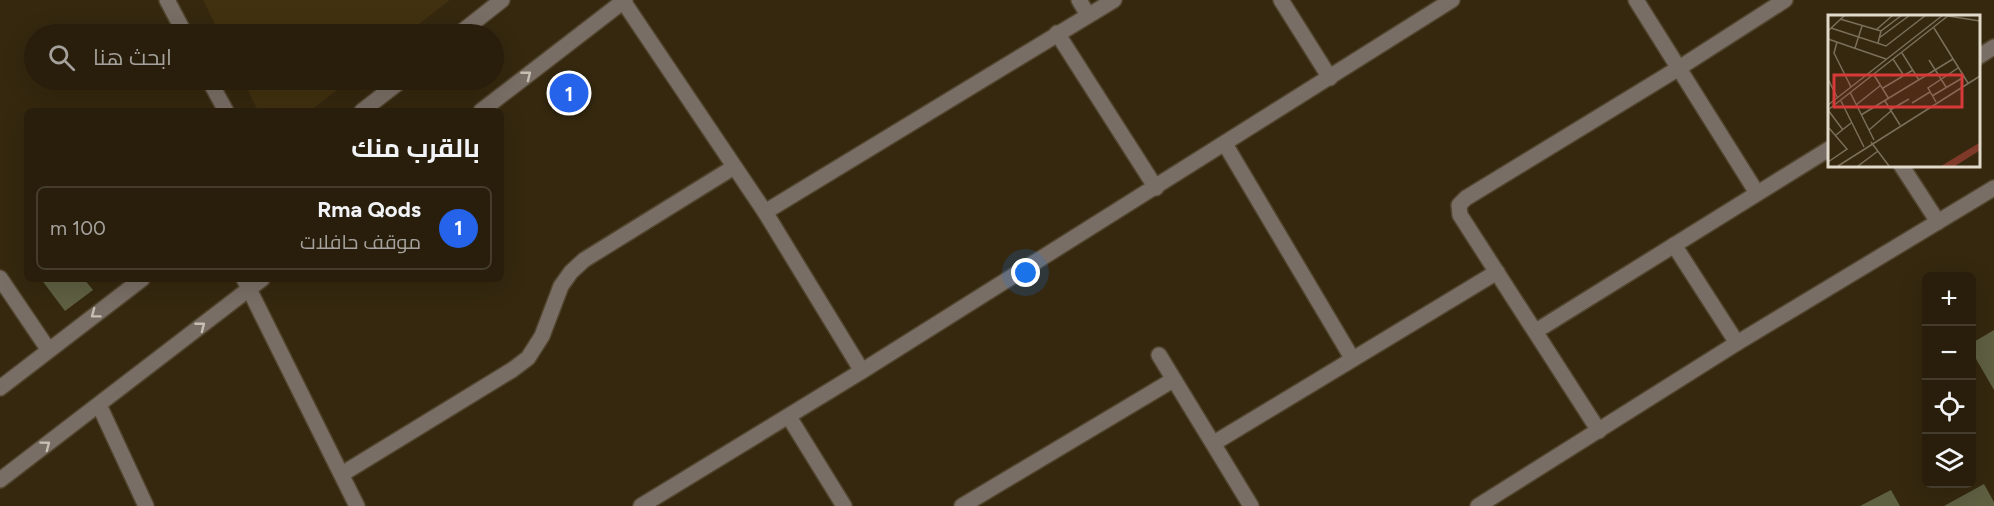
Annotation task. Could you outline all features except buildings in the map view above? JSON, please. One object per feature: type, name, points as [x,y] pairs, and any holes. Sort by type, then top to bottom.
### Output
[{"type":"street","points":[[166,0],[179,24]]},
{"type":"street","points":[[472,24],[502,0]]},
{"type":"street","points":[[1078,0],[1088,15]]},
{"type":"street","points":[[765,212],[1114,0]]},
{"type":"street","points":[[1281,0],[1330,78]]},
{"type":"street","points":[[641,506],[789,417],[1452,0]]},
{"type":"street","points":[[1636,0],[1757,193]]},
{"type":"street","points":[[1599,431],[1460,215],[1459,206],[1466,198],[1679,68],[1785,0]]},
{"type":"street","points":[[485,108],[624,1],[765,212],[862,371]]},
{"type":"street","points":[[1058,33],[1156,188]]},
{"type":"street","points":[[1979,56],[1994,46]]},
{"type":"street","points":[[214,90],[224,108]]},
{"type":"street","points":[[366,108],[389,90]]},
{"type":"street","points":[[1225,144],[1352,358]]},
{"type":"street","points":[[1536,331],[1828,150]]},
{"type":"street","points":[[342,474],[528,358],[542,336],[561,286],[571,272],[584,260],[734,166]]},
{"type":"street","points":[[1902,166],[1938,222]]},
{"type":"street","points":[[1478,506],[1737,343],[1994,188]]},
{"type":"street","points":[[1674,245],[1737,343]]},
{"type":"street","points":[[1214,443],[1497,272]]},
{"type":"street","points":[[0,278],[48,349]]},
{"type":"street","points":[[0,388],[138,282]]},
{"type":"street","points":[[0,480],[99,405],[252,282],[357,506]]},
{"type":"street","points":[[1159,356],[1251,506]]},
{"type":"street","points":[[962,506],[1173,380]]},
{"type":"street","points":[[99,405],[146,506]]},
{"type":"street","points":[[789,417],[844,506]]},
{"type":"shaded area","points":[[203,0],[450,0],[419,24],[215,24]]},
{"type":"shaded area","points":[[248,90],[337,90],[314,108],[257,108]]},
{"type":"place","name":"Rma Qods","points":[[569,93]]}]
